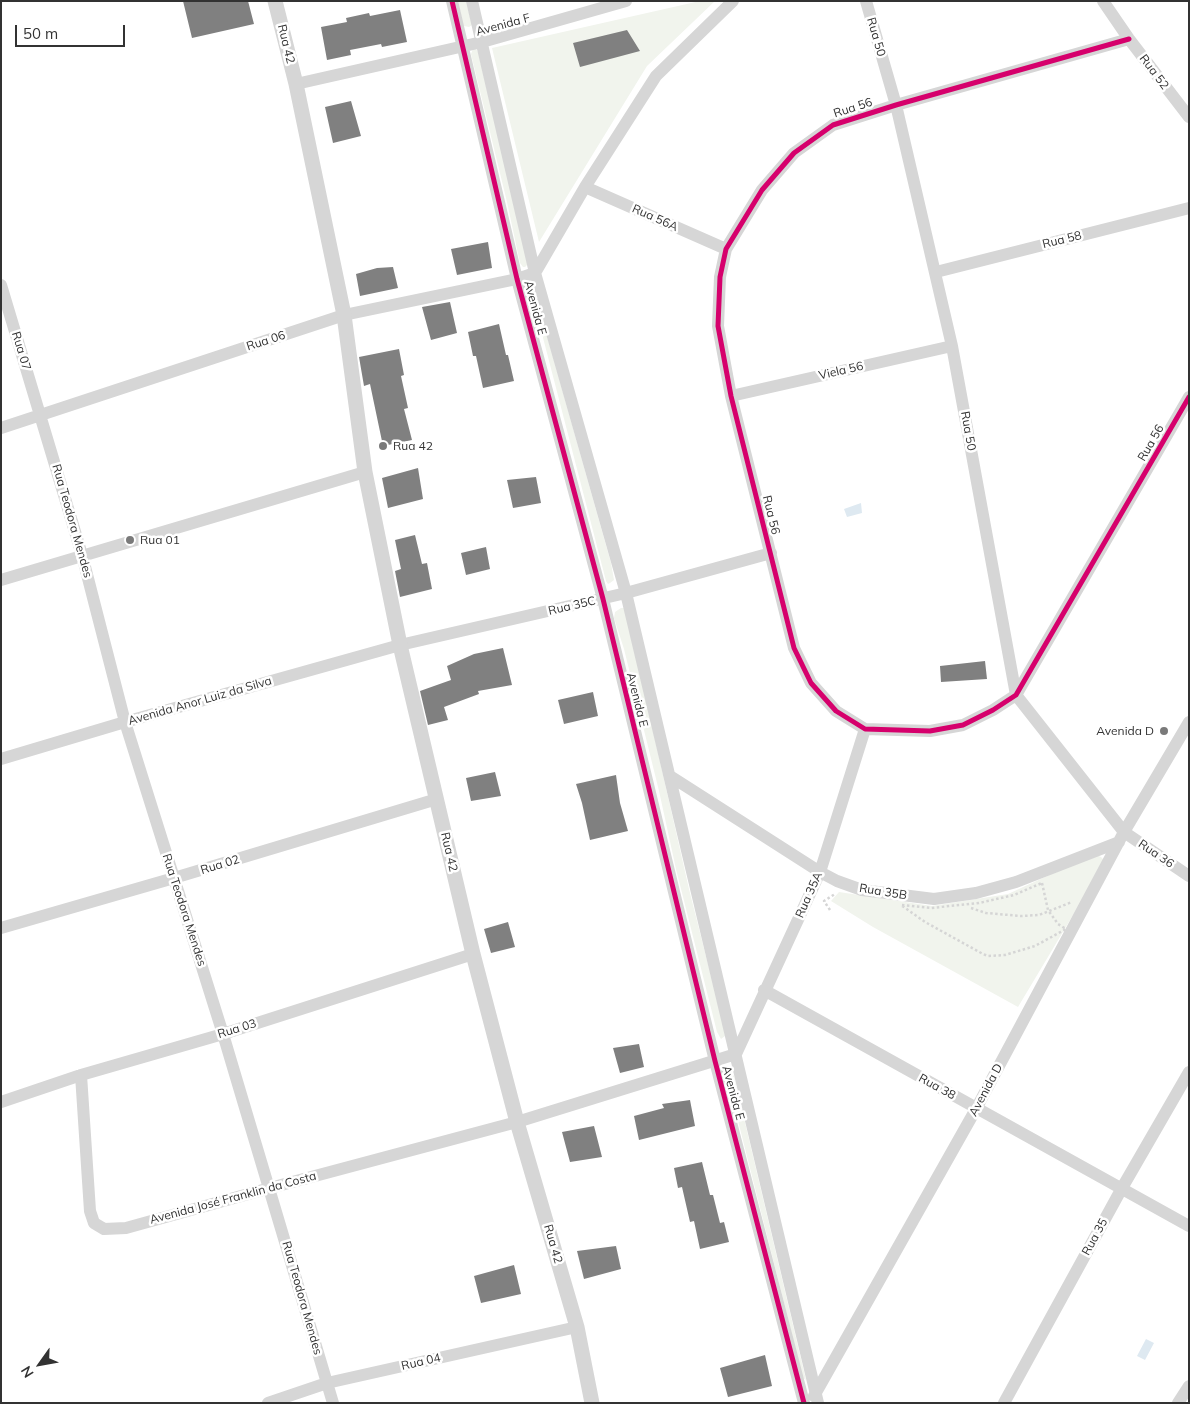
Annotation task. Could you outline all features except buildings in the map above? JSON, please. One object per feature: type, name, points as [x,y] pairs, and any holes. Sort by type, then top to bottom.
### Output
[{"type":"street","name":"Rua 42","points":[[275,1],[296,84],[344,315],[365,472],[400,645],[473,954],[517,1122],[577,1327],[592,1403]]},
{"type":"street","name":"Avenida E","points":[[452,1],[517,279],[602,599],[715,1061],[774,1287],[811,1401]]},
{"type":"street","name":"Avenida E","points":[[472,1],[535,273],[626,593],[789,1281],[811,1401]]},
{"type":"street","name":"Avenida F","points":[[296,84],[482,42],[626,1]]},
{"type":"street","points":[[535,273],[585,187],[656,76],[733,1]]},
{"type":"street","name":"Rua 50","points":[[866,1],[896,105],[952,346],[1016,695],[1122,837]]},
{"type":"street","name":"Rua 52","points":[[1103,1],[1129,39],[1189,117]]},
{"type":"street","name":"Rua 56","points":[[1129,39],[896,105],[833,125],[794,153],[762,190],[726,249],[720,277],[718,326],[731,396],[794,648],[811,683],[836,711],[865,729],[930,731],[963,725],[993,710],[1016,695],[1189,397]]},
{"type":"street","name":"Rua 56A","points":[[585,187],[726,249]]},
{"type":"street","name":"Rua 58","points":[[936,272],[1189,208]]},
{"type":"street","name":"Rua 06","points":[[1,428],[344,315],[517,279],[535,273]]},
{"type":"street","name":"Rua 07","points":[[1,285],[40,416]]},
{"type":"street","name":"Viela 56","points":[[731,396],[952,346]]},
{"type":"street","name":"Rua Teodora Mendes","points":[[40,416],[82,555],[125,722],[223,1034],[333,1403]]},
{"type":"street","points":[[1,580],[365,472]]},
{"type":"street","name":"Rua 35C","points":[[400,645],[602,599],[771,553]]},
{"type":"street","name":"Avenida Anor Luiz da Silva","points":[[1,759],[125,722],[400,645]]},
{"type":"street","name":"Avenida D","points":[[811,1401],[976,1109],[1122,837],[1189,722]]},
{"type":"street","name":"Rua 35A","points":[[736,1054],[820,872],[865,729]]},
{"type":"street","name":"Rua 35B","points":[[670,776],[820,872],[837,881],[862,890],[934,899],[976,893],[1016,882],[1122,837]]},
{"type":"street","name":"Rua 02","points":[[1,928],[437,800]]},
{"type":"street","name":"Rua 36","points":[[1122,837],[1189,876]]},
{"type":"street","name":"Rua 03","points":[[1,1102],[223,1034],[473,954]]},
{"type":"street","name":"Rua 38","points":[[764,990],[1189,1226]]},
{"type":"street","points":[[517,1122],[736,1054]]},
{"type":"street","name":"Rua 35","points":[[1004,1403],[1122,1188],[1189,1072]]},
{"type":"street","name":"Avenida José Franklin da Costa","points":[[81,1076],[90,1211],[94,1223],[104,1229],[126,1228],[517,1122]]},
{"type":"street","points":[[774,1287],[789,1281]]},
{"type":"street","name":"Rua 04","points":[[268,1403],[327,1383],[577,1327]]},
{"type":"street","points":[[1178,1403],[1189,1386]]},
{"type":"path","points":[[1049,912],[1058,924],[1066,929],[1026,949],[1005,955],[988,956],[942,933],[908,912],[901,905],[923,908],[965,905],[986,913],[1021,916],[1039,915],[1077,900]]},
{"type":"shaded area","points":[[458,1],[466,1],[472,25],[469,27],[463,24]]},
{"type":"shaded area","points":[[700,1],[715,1],[647,66],[539,242],[492,48]]},
{"type":"shaded area","points":[[473,49],[476,49],[478,52],[528,264],[525,267],[520,263],[471,54]]},
{"type":"shaded area","points":[[538,304],[611,563],[614,580],[608,584],[541,330],[536,308]]},
{"type":"shaded area","points":[[861,503],[862,513],[847,517],[844,509]]},
{"type":"shaded area","points":[[625,608],[689,889],[724,1028],[725,1036],[721,1039],[717,1032],[624,649],[614,618],[615,612]]},
{"type":"shaded area","points":[[1095,854],[1104,860],[1103,865],[1018,1007],[873,927],[831,901],[839,892],[932,906],[1008,894]]},
{"type":"shaded area","points":[[733,1075],[806,1380],[803,1378],[729,1085],[729,1079]]},
{"type":"shaded area","points":[[1146,1339],[1154,1343],[1145,1360],[1137,1356]]},
{"type":"cycle path","points":[[452,1],[517,279],[603,599],[715,1061],[804,1403]]},
{"type":"cycle path","points":[[1129,39],[896,105],[833,125],[794,153],[762,190],[726,249],[720,277],[718,326],[731,396],[794,648],[811,683],[836,711],[865,729],[930,731],[963,725],[993,710],[1016,695],[1189,397]]},
{"type":"place","name":"Rua 42","points":[[383,446]]},
{"type":"place","name":"Rua 01","points":[[130,540]]},
{"type":"place","name":"Avenida D","points":[[1164,731]]}]
